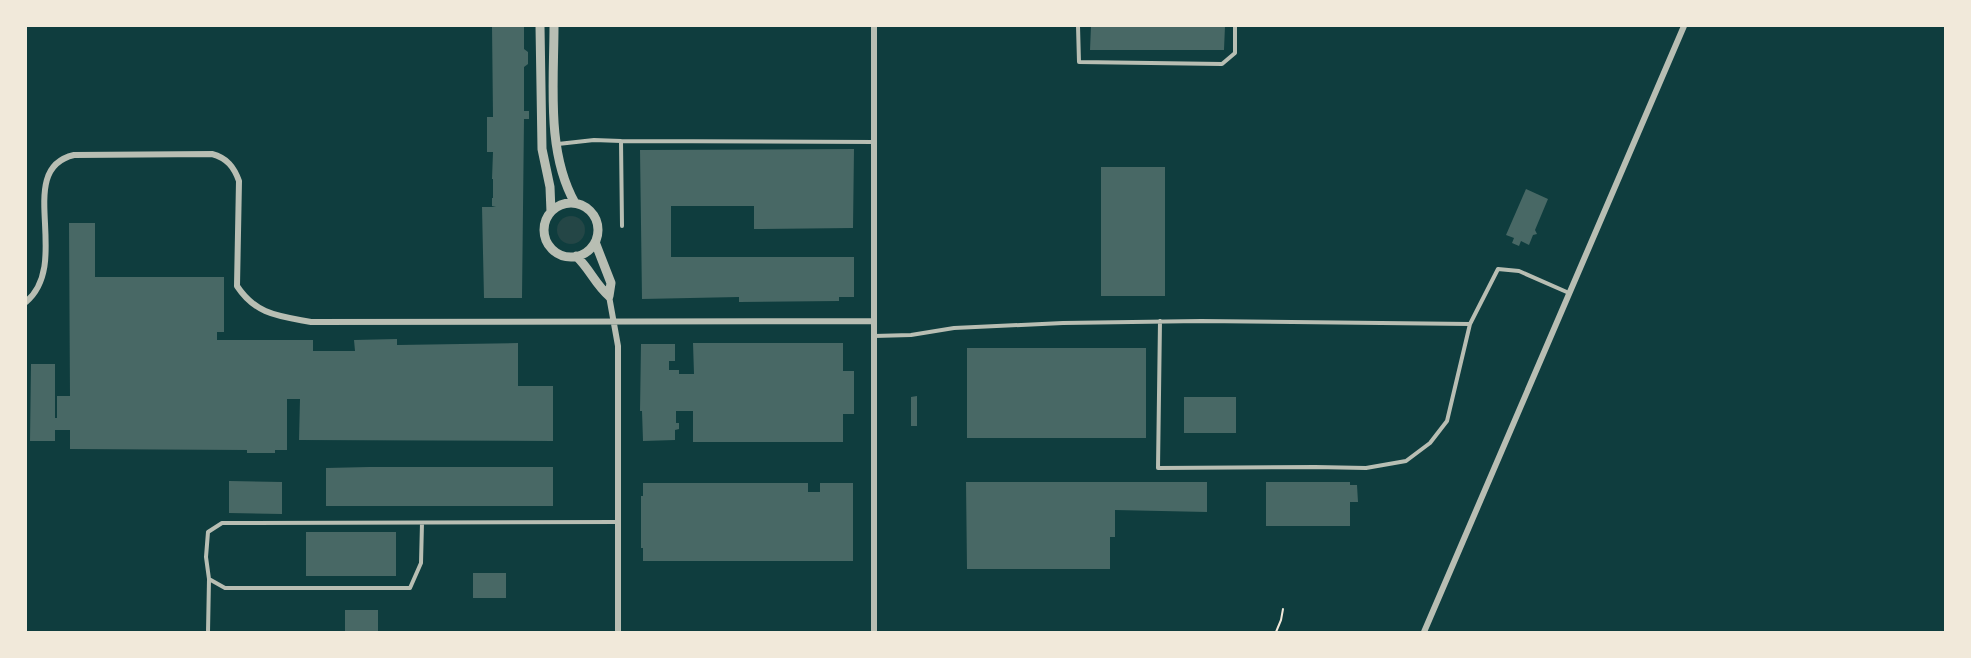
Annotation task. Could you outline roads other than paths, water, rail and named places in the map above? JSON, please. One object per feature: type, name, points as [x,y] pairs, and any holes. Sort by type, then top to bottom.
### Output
[{"type":"street","points":[[540,26],[542,149],[550,187],[551,212],[545,224],[545,237],[556,252],[563,255],[576,256],[585,253],[595,242],[598,227],[595,218],[585,207],[575,204],[562,205],[551,212]]},
{"type":"street","points":[[554,26],[554,100],[557,144],[565,183],[575,204]]},
{"type":"street","points":[[874,26],[874,633]]},
{"type":"street","points":[[1424,633],[1684,26]]},
{"type":"street","points":[[26,302],[35,292],[43,276],[45,182],[49,170],[59,160],[74,155],[212,154],[229,163],[239,181],[237,286],[246,299],[273,315],[311,322],[874,321]]},
{"type":"street","points":[[595,242],[611,283],[609,296],[619,353],[618,633]]},
{"type":"street","points":[[576,256],[586,265],[599,287],[609,296]]},
{"type":"lane","points":[[1078,26],[1078,62],[1222,64],[1234,53],[1235,26]]},
{"type":"lane","points":[[557,144],[594,140],[874,142]]},
{"type":"lane","points":[[621,141],[622,226]]},
{"type":"lane","points":[[1160,321],[1158,468],[1366,468],[1406,461],[1430,443],[1447,421],[1470,324],[1498,269],[1519,271],[1570,293]]},
{"type":"lane","points":[[874,336],[911,335],[954,328],[1160,321],[1470,324]]},
{"type":"lane","points":[[208,633],[209,579],[206,557],[208,532],[222,523],[618,522]]},
{"type":"lane","points":[[209,579],[225,588],[410,588],[421,563],[422,523]]}]
